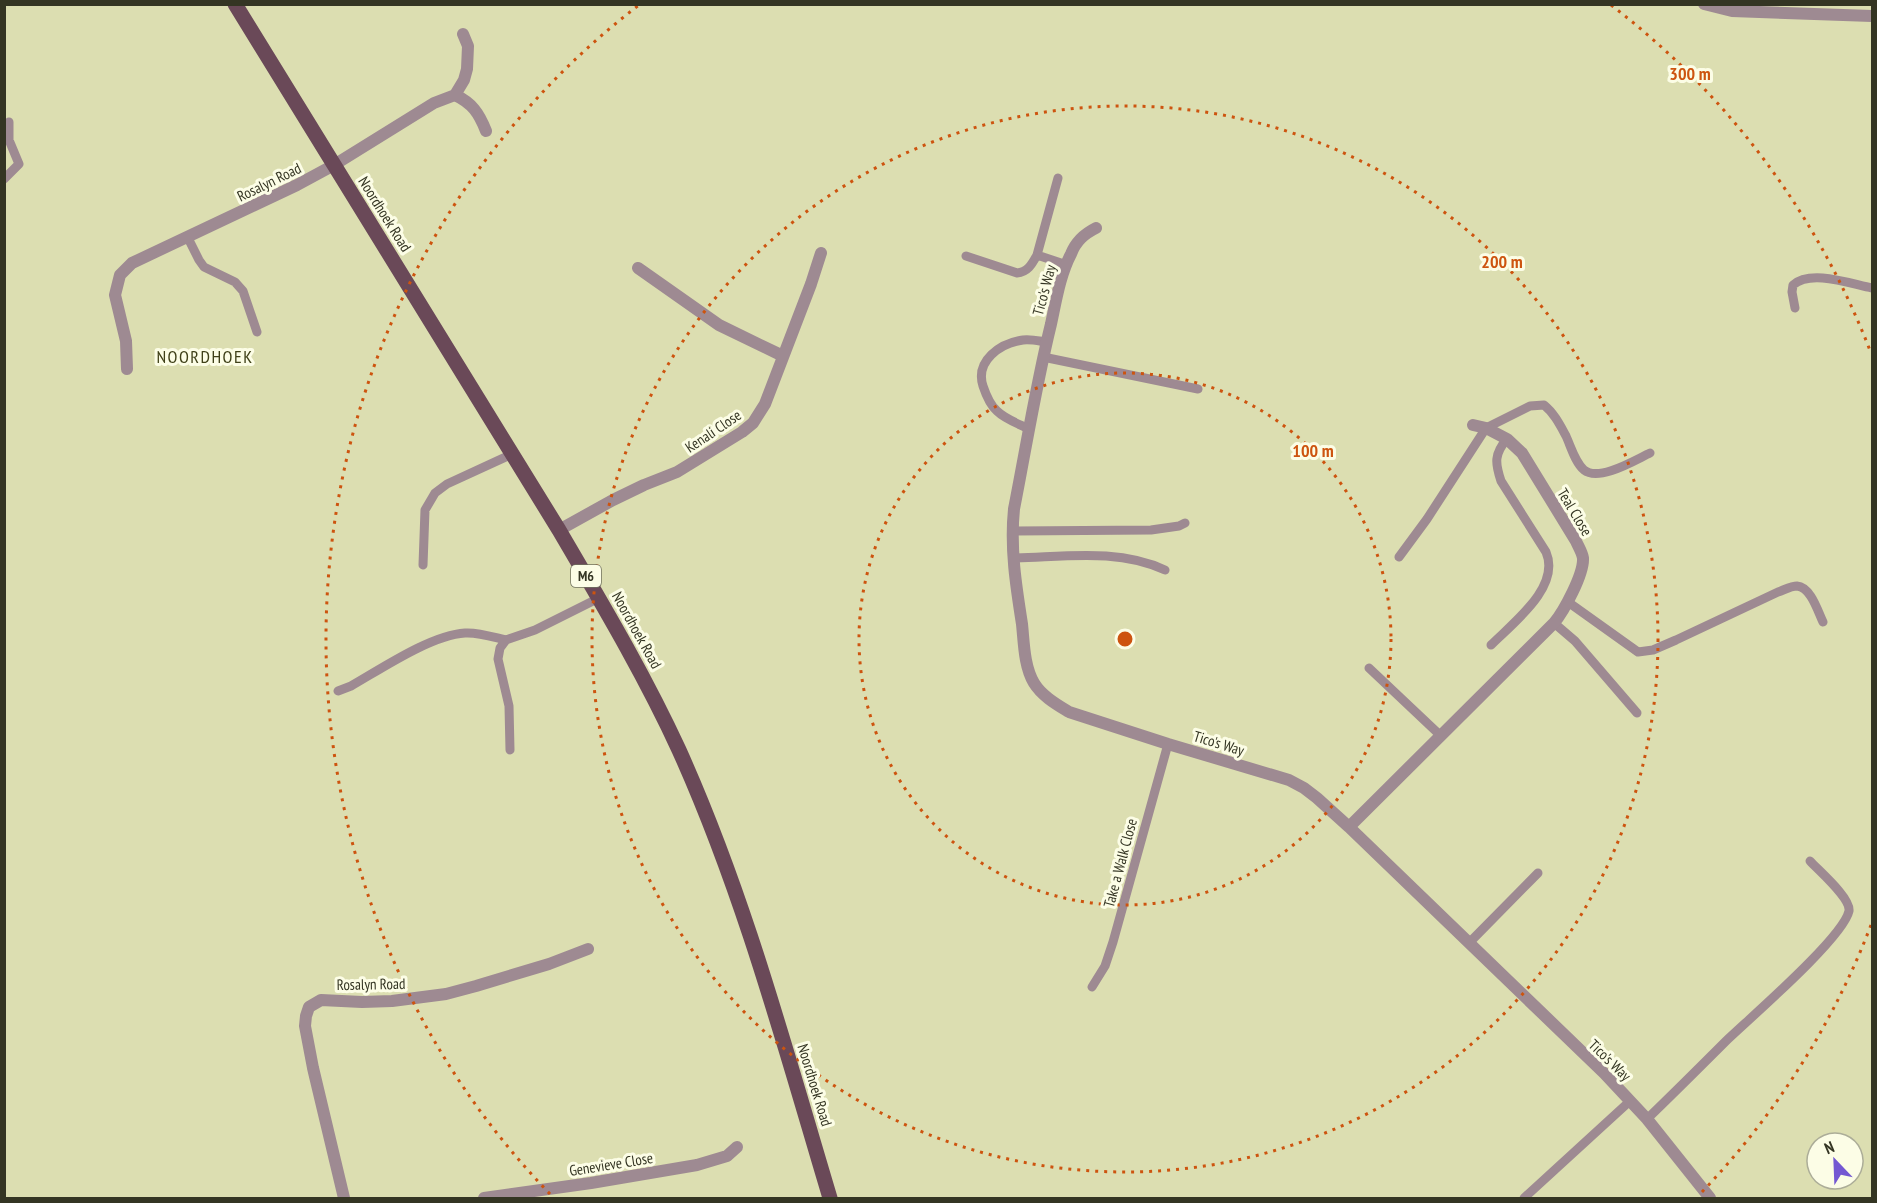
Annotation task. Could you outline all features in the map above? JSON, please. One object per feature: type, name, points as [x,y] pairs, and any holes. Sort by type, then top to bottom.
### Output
[{"type":"main road","name":"Noordhoek Road","points":[[235,4],[560,530],[645,681],[678,750],[730,875],[830,1198]]},
{"type":"street","points":[[1704,4],[1732,11],[1872,16]]},
{"type":"street","points":[[463,34],[468,46],[467,69],[464,80],[455,95],[473,106],[486,130]]},
{"type":"street","name":"Rosalyn Road","points":[[127,369],[126,341],[115,295],[120,275],[132,264],[334,165],[434,103],[455,95]]},
{"type":"street","name":"Tico's Way","points":[[1096,228],[1078,241],[1062,277],[1043,357],[1014,509],[1013,558],[1029,670],[1034,682],[1042,693],[1069,712],[1289,780],[1304,788],[1349,827],[1604,1073],[1647,1119],[1710,1198]]},
{"type":"street","name":"Kenali Close","points":[[560,530],[613,500],[677,472],[742,432],[760,413],[820,253]]},
{"type":"street","points":[[638,268],[720,325],[783,356]]},
{"type":"street","points":[[1473,425],[1486,428]]},
{"type":"street","name":"Teal Close","points":[[1349,827],[1554,623],[1568,602],[1582,567],[1581,552],[1522,453],[1507,439],[1486,428]]},
{"type":"street","name":"Rosalyn Road","points":[[344,1198],[305,1026],[309,1007],[321,1000],[392,1001],[447,993],[538,967],[588,949]]},
{"type":"street","name":"Genevieve Close","points":[[484,1198],[697,1165],[727,1156],[737,1147]]},
{"type":"lane","points":[[4,179],[20,164],[9,140],[9,122]]},
{"type":"lane","points":[[966,256],[1017,273],[1021,273],[1031,265],[1037,255],[1058,178]]},
{"type":"lane","points":[[188,238],[204,267],[239,286],[245,296],[256,332]]},
{"type":"lane","points":[[1037,255],[1067,265]]},
{"type":"lane","points":[[1795,308],[1793,285],[1803,279],[1825,278],[1872,288]]},
{"type":"lane","points":[[1029,429],[998,412],[992,406],[980,377],[982,368],[989,357],[1002,348],[1014,342],[1026,340],[1047,342]]},
{"type":"lane","points":[[1043,357],[1198,389]]},
{"type":"lane","name":"Teal Close","points":[[1486,428],[1530,406],[1544,405],[1560,426],[1578,463],[1592,474],[1600,474],[1650,453]]},
{"type":"lane","points":[[1399,557],[1486,428]]},
{"type":"lane","points":[[1491,645],[1536,600],[1550,567],[1546,552],[1501,481],[1497,453],[1507,439]]},
{"type":"lane","points":[[423,565],[425,510],[435,493],[447,484],[512,454]]},
{"type":"lane","points":[[1012,531],[1151,530],[1185,523]]},
{"type":"lane","points":[[1013,558],[1114,556],[1149,562],[1165,570]]},
{"type":"lane","points":[[1568,602],[1638,652],[1653,650],[1668,644],[1795,586],[1801,586],[1806,590],[1823,622]]},
{"type":"lane","points":[[338,691],[426,646],[456,634],[478,634],[506,640],[535,630],[599,598]]},
{"type":"lane","points":[[1554,623],[1575,641],[1637,713]]},
{"type":"lane","points":[[506,640],[500,648],[498,659],[509,706],[510,750]]},
{"type":"lane","points":[[1369,668],[1441,736]]},
{"type":"lane","name":"Take a Walk Close","points":[[1092,987],[1105,966],[1113,942],[1168,744]]},
{"type":"lane","points":[[1647,1119],[1803,969],[1843,923],[1849,912],[1846,900],[1810,861]]},
{"type":"lane","points":[[1469,943],[1538,873]]},
{"type":"lane","points":[[1524,1198],[1630,1101]]},
{"type":"district","name":"NOORDHOEK","points":[[205,356]]}]
